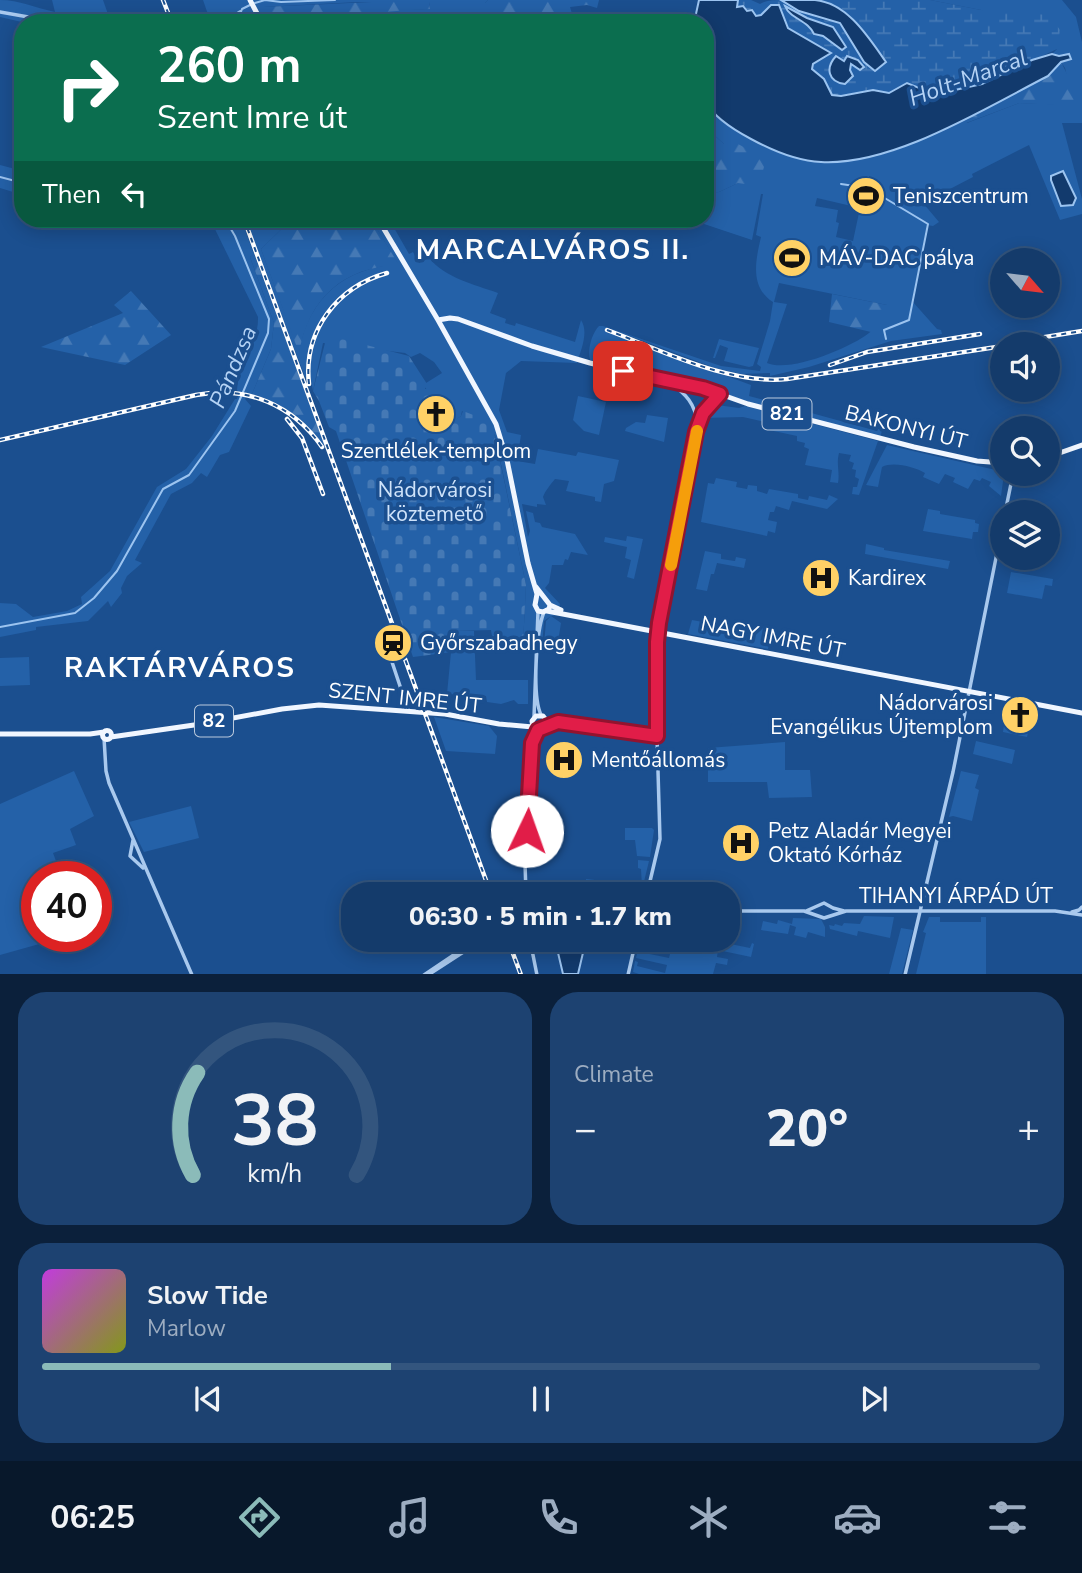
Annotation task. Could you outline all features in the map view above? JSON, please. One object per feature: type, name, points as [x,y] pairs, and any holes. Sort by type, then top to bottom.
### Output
[{"type":"main road","points":[[250,0],[256,13]]},
{"type":"main road","points":[[382,228],[481,395],[502,439],[533,581],[540,599]]},
{"type":"main road","name":"BAKONYI ÚT","points":[[438,320],[458,319],[540,349],[640,376],[703,388],[748,404],[914,447],[990,463]]},
{"type":"main road","points":[[1060,453],[1082,445]]},
{"type":"main road","points":[[540,599],[548,600],[545,610],[536,605],[540,599]]},
{"type":"main road","name":"NAGY IMRE ÚT","points":[[545,610],[1082,713]]},
{"type":"main road","points":[[657,736],[658,631]]},
{"type":"main road","name":"SZENT IMRE ÚT","points":[[0,734],[107,736],[319,705],[445,715],[499,724],[534,723]]},
{"type":"main road","name":"82","points":[[534,723],[558,722],[657,736]]},
{"type":"main road","points":[[534,723],[547,723]]},
{"type":"street","points":[[668,382],[690,400],[696,415],[696,432]]},
{"type":"street","points":[[658,631],[696,432],[703,413],[720,394]]},
{"type":"street","points":[[905,974],[953,772],[993,570]]},
{"type":"street","points":[[526,882],[535,647],[545,610]]},
{"type":"street","points":[[385,641],[409,712]]},
{"type":"street","points":[[107,736],[106,771],[110,783],[192,974]]},
{"type":"street","points":[[650,882],[660,839],[657,736]]},
{"type":"street","points":[[132,835],[130,856],[150,875]]},
{"type":"street","points":[[131,852],[141,854]]},
{"type":"street","points":[[135,861],[141,854]]},
{"type":"street","name":"TIHANYI ÁRPÁD ÚT","points":[[804,911],[822,903],[846,911],[1081,912]]},
{"type":"street","name":"TIHANYI ÁRPÁD ÚT","points":[[828,905],[831,910],[829,916]]},
{"type":"street","points":[[819,906],[817,912],[820,916]]},
{"type":"street","name":"TIHANYI ÁRPÁD ÚT","points":[[740,911],[804,911],[826,918],[846,911]]},
{"type":"street","points":[[427,974],[459,952]]},
{"type":"street","points":[[428,974],[463,952]]},
{"type":"street","points":[[532,952],[537,974]]},
{"type":"street","points":[[628,974],[633,952]]},
{"type":"green space","points":[[0,0],[55,12],[52,0],[103,0],[108,14],[14,14],[14,20],[0,17]]},
{"type":"green space","points":[[203,0],[488,0],[485,3],[485,14],[360,14],[430,9],[429,2],[358,2],[264,7],[267,14],[208,14]]},
{"type":"green space","points":[[488,0],[599,0],[597,8],[587,5],[570,7],[572,14],[485,14],[485,3]]},
{"type":"green space","points":[[738,0],[751,0],[760,4],[782,0],[817,18],[840,23],[864,62],[875,71],[886,62],[871,42],[849,18],[818,0],[930,0],[981,10],[1049,15],[1060,30],[1057,49],[982,84],[934,94],[907,83],[889,93],[873,90],[841,96],[832,95],[824,79],[812,69],[813,64],[830,52],[788,28],[779,5],[771,5],[761,15],[756,16],[752,10],[747,11],[743,6],[737,7]],"holes":[[[785,6],[807,18],[833,27],[846,47],[842,50],[823,36],[815,34]],[[836,56],[844,61],[847,56],[858,60],[864,67],[863,70],[851,64],[853,76],[845,84],[837,82],[832,78],[829,68]]]},
{"type":"green space","points":[[930,0],[1062,0],[1076,17],[1082,42],[1082,123],[1062,123],[1082,199],[1082,214],[1060,220],[1029,145],[923,203],[939,222],[933,226],[927,225],[912,301],[942,334],[891,341],[809,367],[770,376],[770,373],[741,374],[715,368],[608,328],[603,330],[751,385],[749,396],[877,431],[886,419],[880,437],[772,410],[686,381],[636,373],[590,360],[592,337],[599,326],[603,326],[721,366],[760,371],[761,367],[757,364],[773,302],[760,289],[756,272],[761,237],[756,235],[763,194],[752,240],[714,227],[714,192],[738,183],[738,144],[724,144],[714,135],[714,111],[737,132],[776,152],[819,161],[864,159],[915,142],[964,119],[967,123],[1019,103],[1074,105],[1061,62],[1069,54],[1052,54],[1057,49],[981,10]],"holes":[[[817,198],[860,208],[853,241],[836,237],[838,210],[815,206]],[[779,283],[887,305],[869,333],[834,352],[790,365],[767,363],[787,304],[774,302]]]},
{"type":"green space","points":[[394,1],[429,2],[430,9],[372,14],[266,14],[263,7]]},
{"type":"green space","points":[[1061,62],[1077,94],[1074,106],[1019,103],[966,123],[964,119],[1048,76]]},
{"type":"green space","points":[[714,135],[724,144],[738,144],[766,159],[759,186],[738,183],[714,192]]},
{"type":"green space","points":[[0,165],[14,169],[14,192],[0,188]]},
{"type":"green space","points":[[214,228],[244,228],[254,254],[250,257],[274,323],[271,349],[252,394],[247,394],[245,399],[251,406],[229,452],[220,455],[207,477],[201,473],[192,483],[171,494],[135,560],[142,563],[127,576],[121,588],[122,593],[111,607],[108,601],[88,621],[36,627],[36,630],[0,637],[0,603],[16,604],[33,617],[67,611],[82,604],[81,597],[110,571],[157,487],[186,469],[237,399],[238,381],[255,336],[258,317]]},
{"type":"green space","points":[[248,228],[283,228],[261,249],[299,351],[311,315],[332,289],[362,272],[398,264],[376,228],[394,228],[409,254],[413,252],[419,263],[429,258],[443,271],[498,293],[490,313],[506,319],[505,323],[515,326],[516,323],[575,342],[581,320],[584,335],[577,363],[521,361],[506,373],[499,410],[507,432],[521,435],[517,461],[535,464],[538,449],[576,456],[578,452],[619,460],[614,481],[604,484],[601,502],[595,501],[595,497],[566,491],[569,481],[555,479],[543,497],[546,505],[537,504],[537,507],[522,504],[528,537],[530,531],[526,511],[533,513],[535,522],[542,527],[575,534],[588,555],[571,552],[563,565],[552,565],[549,583],[545,588],[560,604],[557,615],[544,621],[542,647],[523,644],[526,585],[495,435],[462,411],[461,416],[444,425],[428,417],[427,413],[436,405],[425,387],[426,383],[442,373],[434,362],[420,353],[411,357],[405,353],[323,343],[313,391],[310,376],[305,377]]},
{"type":"green space","points":[[283,228],[376,228],[399,265],[361,272],[332,289],[311,316],[299,353],[261,249]]},
{"type":"green space","points":[[254,254],[324,447],[310,429],[293,414],[274,402],[252,394],[271,349],[274,323],[250,257]]},
{"type":"green space","points":[[131,291],[171,335],[125,365],[41,347],[123,313],[114,305]]},
{"type":"green space","points":[[832,294],[887,305],[888,322],[871,332],[829,322]]},
{"type":"green space","name":"Nádorvárosi köztemető","points":[[327,335],[409,356],[427,384],[425,389],[430,389],[437,402],[427,413],[433,423],[447,426],[461,416],[463,411],[481,418],[494,432],[526,585],[523,644],[493,642],[491,630],[453,631],[452,652],[413,657],[336,431],[329,427],[313,391]]},
{"type":"green space","points":[[719,339],[759,348],[753,366],[724,361],[728,348],[720,345],[713,358]]},
{"type":"green space","points":[[578,396],[606,402],[599,435],[584,431],[573,420]]},
{"type":"green space","points":[[717,405],[739,408],[745,406],[878,441],[859,495],[852,494],[859,479],[855,477],[856,470],[852,469],[854,463],[849,461],[851,455],[839,453],[838,483],[830,482],[832,470],[805,465],[809,449],[804,447],[805,443],[797,441],[797,436],[769,430],[770,423],[743,417],[702,418]]},
{"type":"green space","points":[[647,415],[668,418],[664,442],[625,431],[636,422],[645,423]]},
{"type":"green space","points":[[887,445],[990,469],[990,482],[982,478],[980,481],[974,479],[968,489],[953,482],[955,478],[945,474],[939,484],[923,477],[925,473],[921,471],[898,465],[882,467],[878,487],[866,485]]},
{"type":"green space","points":[[716,478],[737,482],[736,487],[747,489],[748,485],[757,486],[757,491],[767,494],[769,489],[798,494],[798,498],[808,500],[809,496],[827,500],[829,495],[838,499],[827,509],[792,501],[789,510],[776,506],[774,512],[770,512],[768,520],[777,522],[775,533],[768,531],[767,536],[701,522],[708,483],[714,484]]},
{"type":"green space","points":[[989,486],[1002,486],[1001,496]]},
{"type":"green space","points":[[928,509],[940,511],[940,514],[975,520],[975,523],[979,524],[978,532],[973,532],[972,539],[923,531]]},
{"type":"green space","points":[[627,536],[643,539],[634,579],[627,577],[631,560],[625,558],[627,547],[604,542],[605,537],[626,541]]},
{"type":"green space","points":[[866,544],[884,550],[950,561],[948,569],[865,554]]},
{"type":"green space","points":[[705,551],[721,554],[721,559],[746,559],[744,568],[717,563],[707,591],[696,589]]},
{"type":"green space","points":[[1011,572],[1053,579],[1052,586],[1045,585],[1042,599],[1007,593]]},
{"type":"green space","points":[[551,616],[561,623],[557,648],[544,645],[546,621]]},
{"type":"green space","points":[[692,620],[708,623],[707,627],[751,635],[754,625],[772,628],[768,649],[688,634]]},
{"type":"green space","points":[[453,631],[474,631],[476,680],[528,680],[528,704],[518,704],[514,700],[501,704],[487,702],[486,696],[447,694]]},
{"type":"green space","points":[[29,657],[30,685],[0,686],[0,658]]},
{"type":"green space","points":[[1007,705],[1017,707],[1014,719],[1024,722],[1027,708],[1033,710],[1027,737],[1003,732]]},
{"type":"green space","points":[[434,717],[489,726],[497,736],[495,754],[446,751]]},
{"type":"green space","points":[[976,741],[1015,750],[1012,764],[973,754]]},
{"type":"green space","points":[[785,742],[785,770],[810,770],[812,797],[769,798],[767,782],[708,782],[708,748]]},
{"type":"green space","points":[[74,771],[94,816],[70,829],[76,845],[53,853],[56,861],[21,861],[21,949],[0,955],[0,804]]},
{"type":"green space","points":[[961,771],[979,775],[975,788],[979,790],[972,821],[949,817]]},
{"type":"green space","points":[[191,806],[199,838],[144,852],[129,822]]},
{"type":"green space","points":[[625,828],[654,830],[650,857],[637,856],[635,840],[625,840]]},
{"type":"green space","points":[[638,860],[649,861],[644,882],[642,882],[641,869],[638,868]]},
{"type":"green space","points":[[864,916],[894,917],[890,938],[858,931],[857,936],[830,929],[829,925],[860,924]]},
{"type":"green space","points":[[929,917],[940,917],[940,922],[981,922],[981,917],[986,917],[986,974],[916,974],[926,933],[923,932]]},
{"type":"green space","points":[[793,918],[821,919],[825,927],[825,937],[808,932],[806,938],[794,935],[796,927],[790,925],[788,934],[761,930],[763,921],[777,924],[778,920],[792,924]]},
{"type":"green space","points":[[901,928],[913,930],[902,974],[889,974]]},
{"type":"green space","points":[[752,943],[751,957],[727,952],[740,952],[740,946],[750,948]]},
{"type":"green space","points":[[637,952],[669,958],[670,952],[718,952],[717,957],[728,959],[727,965],[716,963],[713,974],[639,974],[633,972],[635,961],[638,962],[637,966],[665,973],[667,965],[636,958]]},
{"type":"shaded area","points":[[699,0],[738,0],[737,7],[743,6],[747,11],[752,10],[756,16],[761,15],[771,5],[779,5],[788,28],[831,53],[813,64],[812,69],[824,79],[832,95],[873,90],[889,93],[907,83],[934,94],[982,84],[1032,60],[1052,54],[1069,54],[1071,59],[1061,62],[1048,76],[996,104],[908,145],[849,161],[803,160],[759,143],[726,124],[714,113],[714,14],[696,14]]},
{"type":"shaded area","points":[[781,0],[815,0],[838,8],[856,23],[886,62],[875,71],[864,62],[840,23],[799,11]]},
{"type":"shaded area","points":[[785,6],[807,18],[833,27],[846,47],[842,50],[823,36],[814,34]]},
{"type":"shaded area","points":[[836,56],[844,61],[847,56],[858,60],[864,67],[860,70],[851,64],[853,76],[845,84],[839,83],[830,74],[830,65]]},
{"type":"shaded area","points":[[1063,171],[1076,198],[1073,205],[1061,206],[1051,180],[1051,176]]},
{"type":"shaded area","points":[[558,952],[583,952],[578,974],[563,974]]},
{"type":"waterway","name":"Pándzsa","points":[[255,3],[265,0],[335,0]]},
{"type":"waterway","name":"Pándzsa","points":[[240,14],[242,9],[250,5]]},
{"type":"waterway","name":"Pándzsa","points":[[235,14],[240,11]]},
{"type":"waterway","points":[[0,177],[14,181]]},
{"type":"waterway","points":[[864,182],[868,177]]},
{"type":"waterway","points":[[841,184],[868,188],[928,224],[909,320],[884,330],[886,339]]},
{"type":"waterway","name":"Pándzsa","points":[[0,627],[75,613],[94,598],[117,571],[163,489],[189,475],[235,411],[268,333],[269,319],[230,228]]},
{"type":"railway","points":[[163,0],[168,14]]},
{"type":"railway","points":[[247,228],[487,882]]},
{"type":"railway","points":[[309,384],[312,346],[327,314],[353,289],[387,273]]},
{"type":"railway","points":[[607,330],[696,364],[742,377],[765,379],[787,379],[990,348]]},
{"type":"railway","points":[[1060,335],[1082,331]]},
{"type":"railway","points":[[830,365],[867,352],[980,334]]},
{"type":"railway","points":[[0,440],[196,395],[233,393],[250,396],[283,409],[310,432],[322,447]]},
{"type":"railway","points":[[287,419],[302,438],[323,494]]},
{"type":"railway","points":[[512,952],[521,974]]},
{"type":"slow traffic","points":[[671,565],[697,431]]},
{"type":"place","name":"Teniszcentrum","points":[[866,196]]},
{"type":"place","name":"MÁV-DAC pálya","points":[[792,258]]},
{"type":"place","name":"Szentlélek-templom","points":[[436,414]]},
{"type":"place","name":"Kardirex","points":[[821,578]]},
{"type":"place","name":"Győrszabadhegy","points":[[393,643]]},
{"type":"place","name":"Nádorvárosi Evangélikus Újtemplom","points":[[1020,715]]},
{"type":"place","name":"Mentőállomás","points":[[564,760]]},
{"type":"place","name":"Petz Aladár Megyei Oktató Kórház","points":[[741,843]]},
{"type":"district","name":"MARCALVÁROS II.","points":[[553,250]]},
{"type":"district","name":"RAKTÁRVÁROS","points":[[180,668]]},
{"type":"route","points":[[527,831],[532,743],[538,730],[558,722],[657,736],[659,623],[696,432],[703,413],[720,394],[623,371]]},
{"type":"water label","name":"Holt-Marcal","points":[[968,78]]}]
